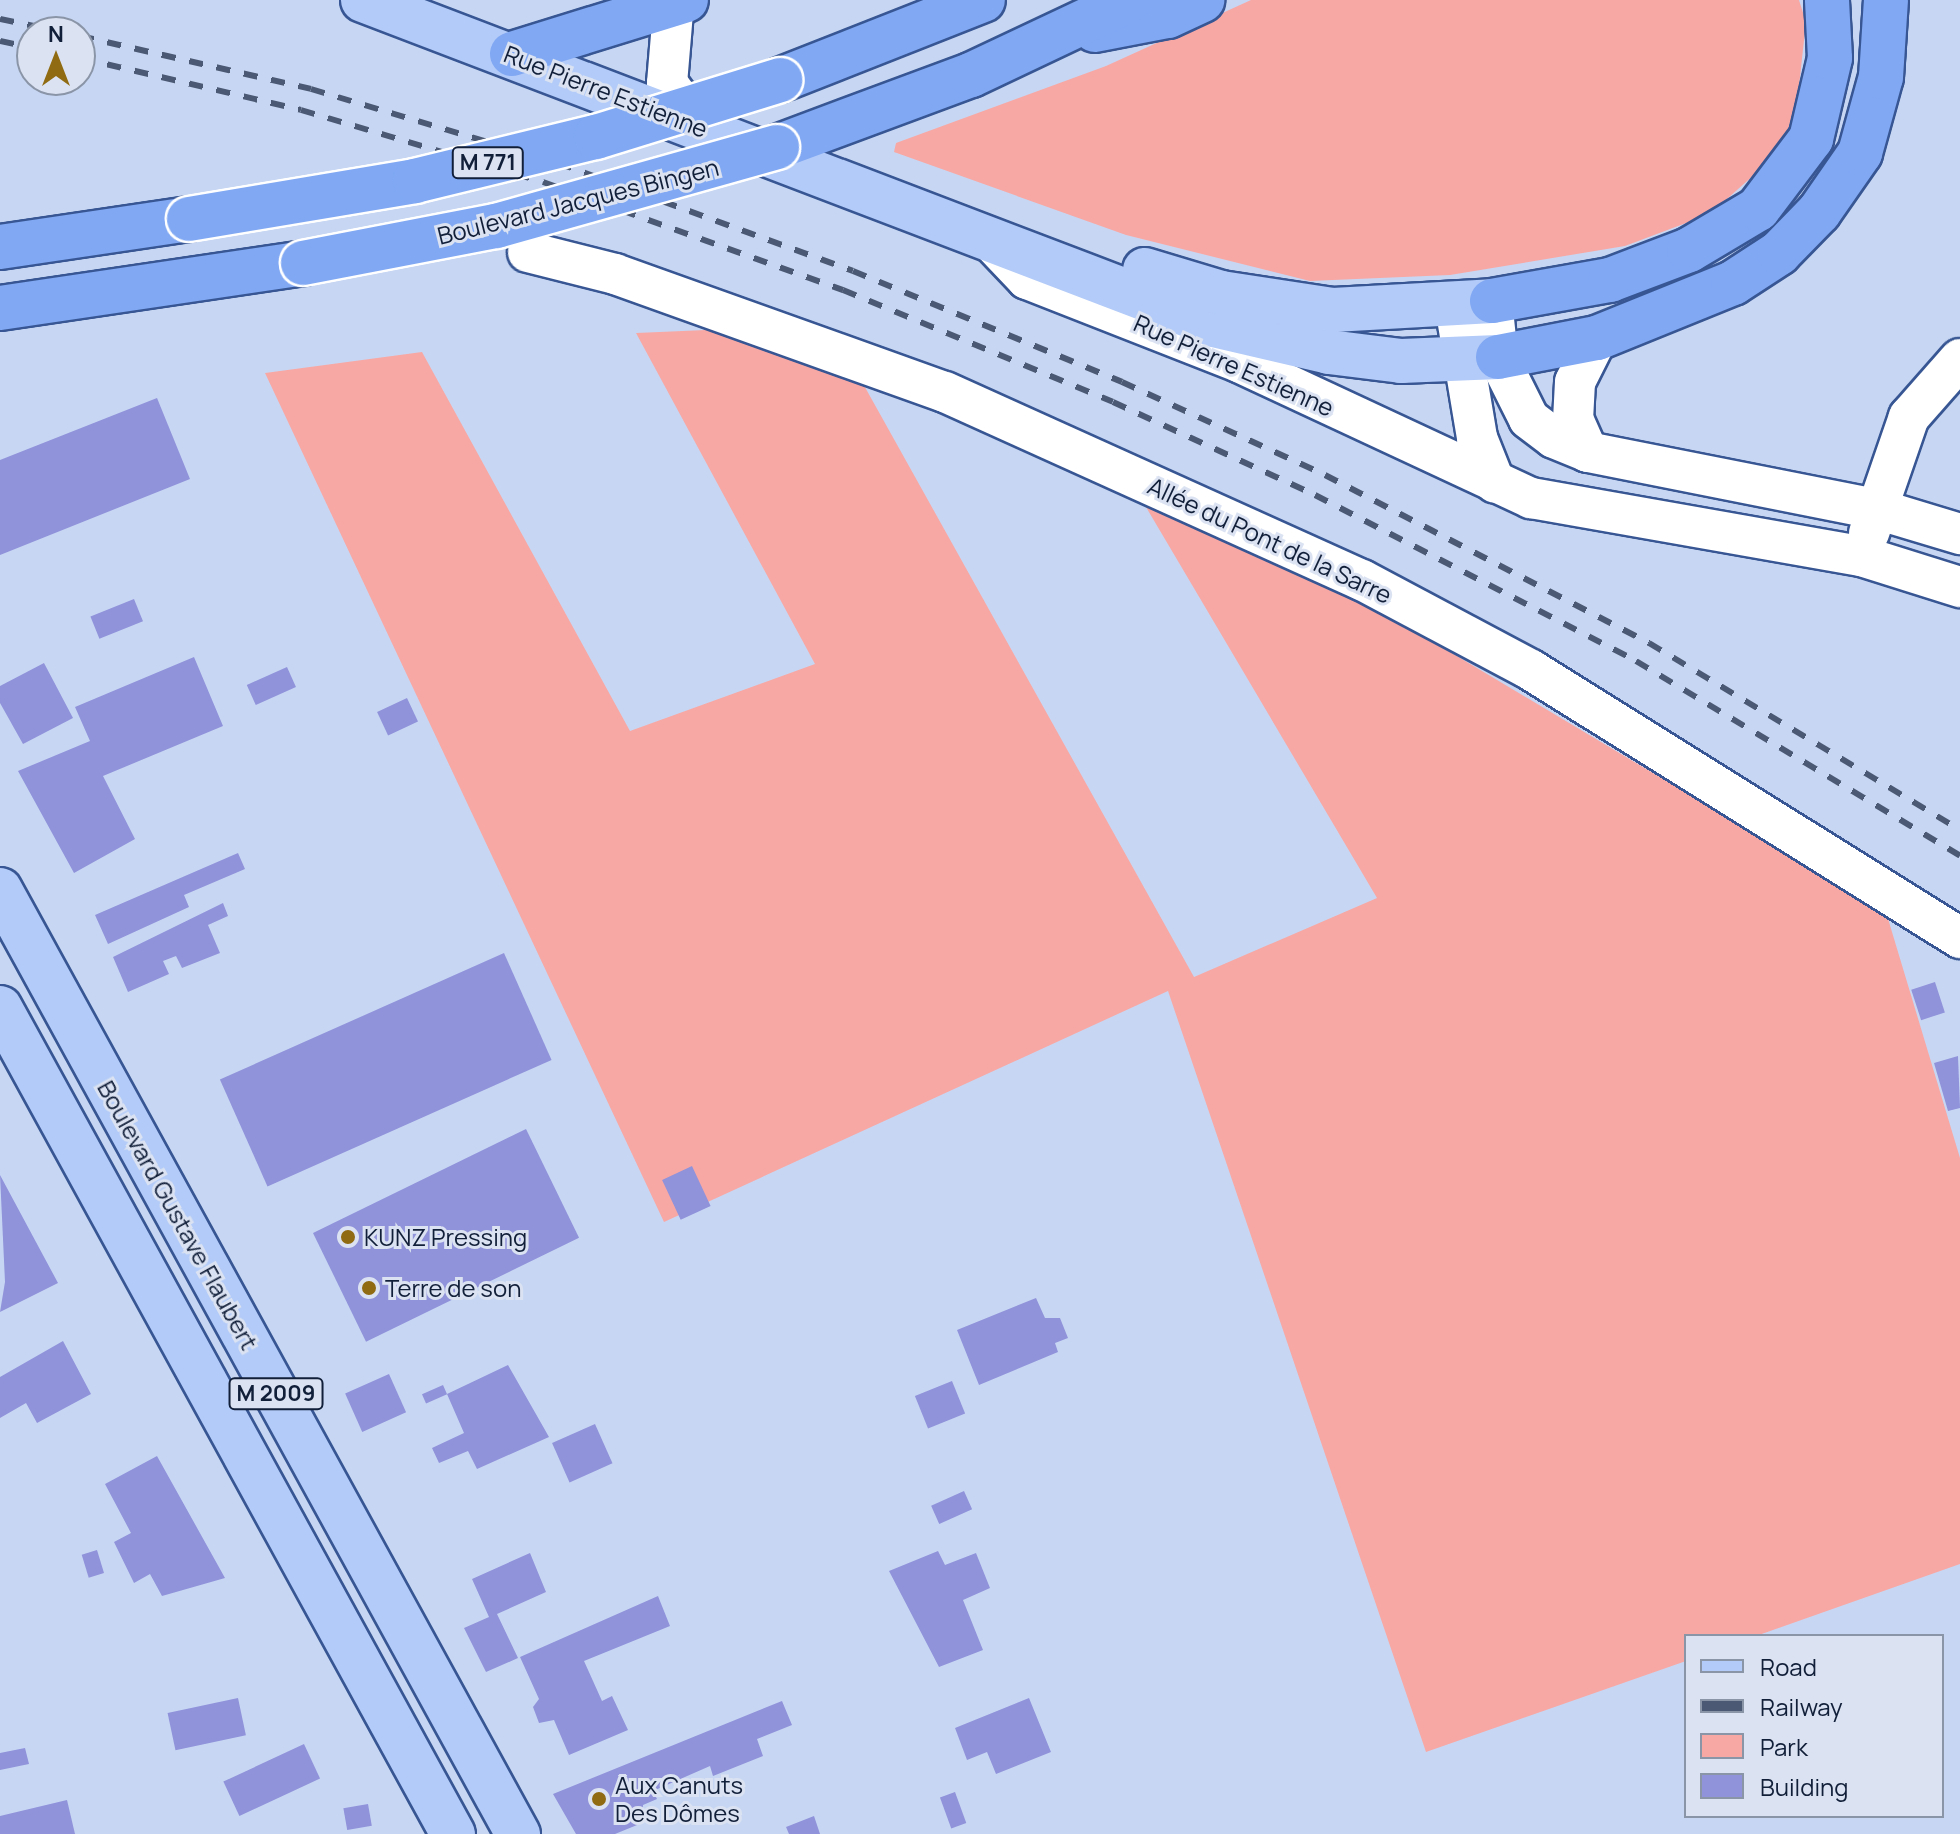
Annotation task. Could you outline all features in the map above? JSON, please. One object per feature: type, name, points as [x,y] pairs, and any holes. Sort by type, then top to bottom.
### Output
[{"type":"highway","name":"M 771","points":[[0,247],[415,181],[596,137],[780,80],[983,0]]},
{"type":"highway","name":"Boulevard Jacques Bingen","points":[[0,308],[303,263],[496,226],[672,180],[886,108],[1053,39],[1130,0]]},
{"type":"highway","points":[[1053,39],[1168,16],[1202,0]]},
{"type":"highway","points":[[1473,303],[1610,280],[1689,250],[1758,209],[1811,139],[1830,58],[1827,0]]},
{"type":"highway","points":[[1480,358],[1597,338],[1733,283],[1779,253],[1819,212],[1860,153],[1881,77],[1886,0]]},
{"type":"highway","points":[[512,54],[544,39],[679,1]]},
{"type":"main road","name":"Rue Pierre Estienne","points":[[363,0],[984,234],[1214,325],[1267,339],[1401,361],[1480,358]]},
{"type":"main road","name":"Rue Pierre Estienne","points":[[984,234],[1039,238],[1235,295],[1333,310],[1473,303]]},
{"type":"main road","name":"Boulevard Gustave Flaubert","points":[[0,890],[518,1834]]},
{"type":"main road","name":"M 2009","points":[[0,1008],[453,1834]]},
{"type":"street","points":[[679,1],[667,83],[699,126]]},
{"type":"street","name":"Rue Pierre Estienne","points":[[984,234],[1027,279],[1241,363],[1495,483],[1590,513],[1861,556],[1960,587]]},
{"type":"street","name":"Allée du Pont de la Sarre","points":[[528,252],[615,274],[945,392],[1362,580],[1531,670],[1960,938]]},
{"type":"street","points":[[1473,303],[1480,358],[1477,438],[1495,483]]},
{"type":"street","points":[[1588,452],[1573,419],[1575,382],[1597,338]]},
{"type":"street","points":[[1480,358],[1529,419],[1554,438],[1588,452],[1877,509],[1960,534]]},
{"type":"street","points":[[1861,556],[1909,417],[1960,359]]},
{"type":"green space","points":[[1251,0],[1799,0],[1806,22],[1796,114],[1773,158],[1710,214],[1625,246],[1450,275],[1310,281],[1126,235],[894,152],[896,143],[1106,66]]},
{"type":"green space","points":[[729,329],[861,380],[1194,977],[1377,898],[1143,502],[1331,581],[1886,912],[1960,1158],[1960,1564],[1762,1634],[1684,1634],[1684,1662],[1426,1752],[1168,991],[664,1222],[265,373],[422,352],[630,731],[815,664],[636,333]]},
{"type":"building","points":[[157,398],[190,479],[0,555],[0,460]]},
{"type":"building","points":[[134,599],[143,621],[99,639],[90,617]]},
{"type":"building","points":[[194,657],[223,726],[103,776],[135,839],[74,873],[18,771],[90,741],[75,707]]},
{"type":"building","points":[[44,663],[73,718],[23,744],[0,703],[0,686]]},
{"type":"building","points":[[287,667],[296,687],[256,705],[247,685]]},
{"type":"building","points":[[407,698],[418,722],[388,736],[377,712]]},
{"type":"building","points":[[238,853],[245,869],[184,895],[189,907],[108,944],[95,915]]},
{"type":"building","points":[[223,903],[228,916],[208,925],[220,953],[182,968],[176,956],[163,961],[169,974],[128,992],[113,957]]},
{"type":"building","points":[[504,953],[552,1060],[267,1186],[220,1079]]},
{"type":"building","points":[[1935,982],[1945,1012],[1921,1020],[1911,990]]},
{"type":"building","points":[[1958,1056],[1960,1108],[1948,1111],[1934,1063]]},
{"type":"building","points":[[526,1129],[579,1238],[366,1342],[313,1233]]},
{"type":"building","points":[[692,1166],[711,1206],[681,1220],[662,1180]]},
{"type":"building","points":[[0,1175],[58,1283],[0,1312],[5,1282]]},
{"type":"building","points":[[1036,1298],[1045,1318],[1060,1318],[1068,1338],[1055,1343],[1058,1352],[979,1385],[957,1330]]},
{"type":"building","points":[[63,1341],[91,1394],[37,1423],[26,1403],[0,1418],[0,1377]]},
{"type":"building","points":[[508,1365],[549,1437],[477,1469],[468,1451],[439,1463],[432,1448],[464,1433],[447,1394]]},
{"type":"building","points":[[389,1374],[406,1412],[362,1432],[345,1394]]},
{"type":"building","points":[[952,1381],[965,1413],[928,1428],[915,1396]]},
{"type":"building","points":[[443,1385],[447,1394],[426,1403],[422,1394]]},
{"type":"building","points":[[595,1424],[612,1463],[570,1482],[552,1443]]},
{"type":"building","points":[[157,1456],[225,1578],[162,1596],[150,1574],[134,1583],[114,1542],[131,1533],[105,1484]]},
{"type":"building","points":[[964,1491],[972,1509],[939,1524],[931,1506]]},
{"type":"building","points":[[97,1550],[104,1573],[89,1578],[82,1555]]},
{"type":"building","points":[[938,1551],[945,1565],[976,1553],[990,1588],[963,1600],[983,1650],[939,1667],[889,1571]]},
{"type":"building","points":[[530,1553],[546,1592],[497,1614],[518,1658],[486,1672],[464,1628],[489,1617],[472,1579]]},
{"type":"building","points":[[658,1596],[670,1626],[584,1661],[602,1701],[612,1696],[628,1730],[569,1755],[554,1720],[539,1723],[533,1707],[539,1699],[520,1657]]},
{"type":"building","points":[[238,1698],[246,1735],[175,1750],[168,1713]]},
{"type":"building","points":[[1029,1698],[1051,1752],[996,1774],[987,1752],[967,1760],[955,1728]]},
{"type":"building","points":[[782,1701],[792,1725],[757,1739],[763,1756],[713,1776],[710,1766],[653,1791],[657,1799],[643,1805],[642,1823],[615,1834],[576,1834],[553,1794]]},
{"type":"building","points":[[304,1744],[320,1778],[239,1816],[223,1782]]},
{"type":"building","points":[[25,1748],[29,1764],[0,1770],[0,1753]]},
{"type":"building","points":[[955,1792],[966,1823],[951,1828],[940,1797]]},
{"type":"building","points":[[67,1800],[75,1834],[0,1834],[0,1816]]},
{"type":"building","points":[[368,1804],[372,1826],[347,1830],[343,1808]]},
{"type":"building","points":[[814,1816],[820,1834],[789,1834],[786,1827]]},
{"type":"railway","points":[[0,19],[16,22]]},
{"type":"railway","points":[[96,40],[311,89],[558,163],[853,271],[1122,382],[1325,475],[1649,643],[1960,830]]},
{"type":"railway","points":[[0,41],[16,44]]},
{"type":"railway","points":[[96,62],[301,110],[543,182],[843,290],[1113,402],[1315,495],[1636,661],[1960,856]]},
{"type":"place","name":"KUNZ Pressing","points":[[348,1237]]},
{"type":"place","name":"Terre de son","points":[[369,1288]]},
{"type":"place","name":"Aux Canuts Des Dômes","points":[[599,1799]]}]
